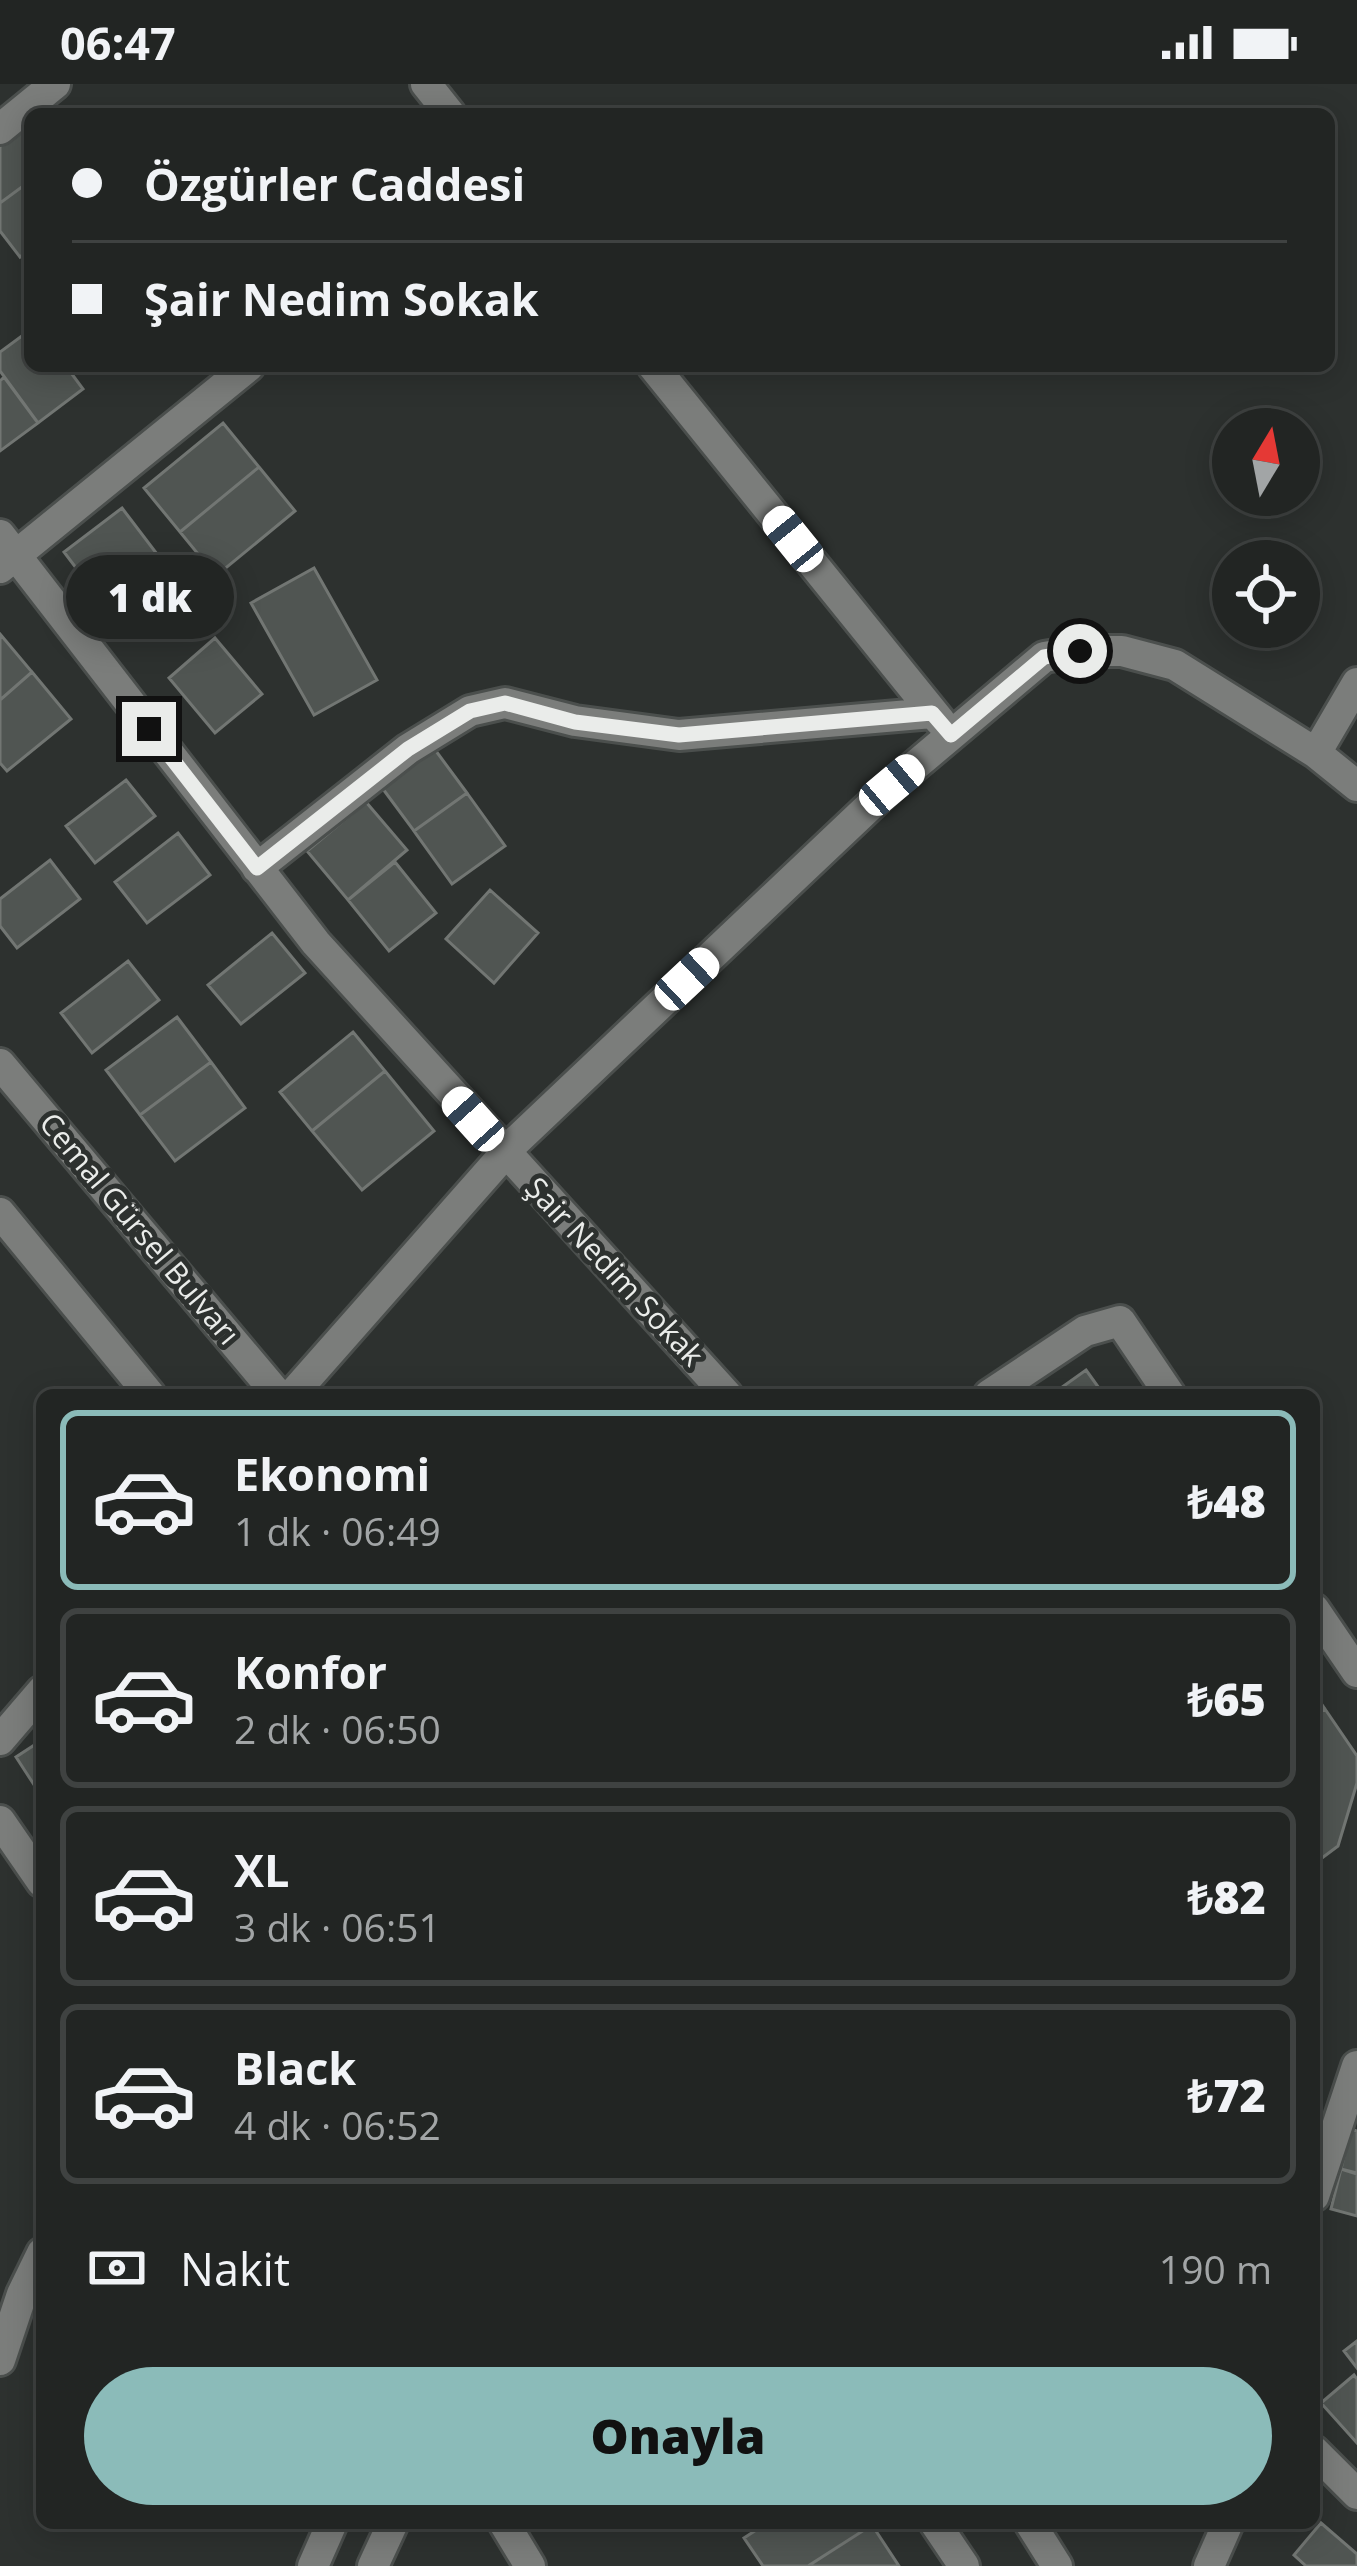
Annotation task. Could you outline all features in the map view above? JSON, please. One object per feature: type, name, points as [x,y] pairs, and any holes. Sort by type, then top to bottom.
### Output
[{"type":"street","points":[[26,108],[55,84]]},
{"type":"street","points":[[426,84],[445,108]]},
{"type":"street","points":[[0,129],[24,109]]},
{"type":"street","points":[[5,553],[241,372]]},
{"type":"street","points":[[658,372],[942,724]]},
{"type":"street","name":"Şair Nedim Sokak","points":[[5,553],[316,944],[722,1389]]},
{"type":"street","points":[[297,1389],[505,1154],[892,785],[942,724],[1044,657],[1123,651],[1175,665],[1316,753],[1357,785]]},
{"type":"street","points":[[1316,753],[1357,683]]},
{"type":"street","points":[[257,868],[408,749],[470,711],[505,703],[575,722],[679,735],[942,724]]},
{"type":"street","name":"Cemal Gürsel Bulvarı","points":[[0,1064],[273,1389]]},
{"type":"street","points":[[0,1213],[145,1389]]},
{"type":"street","points":[[998,1389],[1085,1331],[1120,1321],[1166,1389]]},
{"type":"street","points":[[1320,1618],[1357,1672]]},
{"type":"street","points":[[0,1740],[36,1698]]},
{"type":"street","points":[[0,1821],[36,1873]]},
{"type":"street","points":[[1320,2172],[1357,2066]]},
{"type":"street","points":[[0,2360],[36,2265]]},
{"type":"street","points":[[1320,2457],[1357,2494]]},
{"type":"street","points":[[313,2566],[329,2529]]},
{"type":"street","points":[[373,2566],[390,2529]]},
{"type":"street","points":[[508,2529],[530,2566]]},
{"type":"street","points":[[939,2529],[964,2566]]},
{"type":"street","points":[[1034,2529],[1058,2566]]},
{"type":"street","points":[[1209,2566],[1225,2529]]},
{"type":"building","points":[[24,128],[24,185],[0,203],[0,144]]},
{"type":"building","points":[[24,185],[24,254],[20,257],[0,231],[0,203]]},
{"type":"building","points":[[24,334],[24,372],[70,372],[83,389],[38,423],[0,371],[0,352]]},
{"type":"building","points":[[4,377],[38,423],[0,451],[0,381]]},
{"type":"building","points":[[223,423],[259,467],[180,532],[144,488]]},
{"type":"building","points":[[259,467],[295,511],[216,576],[180,532]]},
{"type":"building","points":[[122,508],[160,558],[101,601],[64,552]]},
{"type":"building","points":[[314,568],[377,680],[314,715],[251,603]]},
{"type":"building","points":[[0,634],[32,672],[0,700]]},
{"type":"building","points":[[215,638],[262,694],[215,733],[169,678]]},
{"type":"building","points":[[32,672],[71,719],[7,771],[0,763],[0,700]]},
{"type":"building","points":[[433,747],[467,793],[414,831],[380,785]]},
{"type":"building","points":[[126,780],[155,816],[95,863],[66,826]]},
{"type":"building","points":[[467,793],[505,846],[452,884],[414,831]]},
{"type":"building","points":[[366,802],[407,850],[348,900],[307,851]]},
{"type":"building","points":[[178,833],[210,875],[147,923],[115,882]]},
{"type":"building","points":[[50,860],[80,899],[17,948],[0,926],[0,899]]},
{"type":"building","points":[[395,862],[436,913],[389,951],[348,900]]},
{"type":"building","points":[[490,890],[538,933],[494,983],[446,939]]},
{"type":"building","points":[[272,933],[305,973],[241,1024],[208,985]]},
{"type":"building","points":[[128,961],[159,1000],[92,1053],[61,1013]]},
{"type":"building","points":[[177,1017],[211,1062],[140,1115],[106,1070]]},
{"type":"building","points":[[353,1032],[385,1071],[312,1131],[280,1092]]},
{"type":"building","points":[[211,1062],[245,1108],[175,1161],[140,1115]]},
{"type":"building","points":[[385,1071],[434,1131],[362,1190],[312,1131]]},
{"type":"building","points":[[1086,1370],[1100,1389],[1059,1389]]},
{"type":"building","points":[[1325,1709],[1357,1756],[1357,1783],[1338,1846],[1320,1860],[1320,1712]]},
{"type":"building","points":[[36,1744],[36,1788],[16,1757]]},
{"type":"building","points":[[1351,2129],[1357,2131],[1357,2173],[1341,2169]]},
{"type":"building","points":[[1341,2169],[1357,2174],[1357,2216],[1331,2209]]},
{"type":"building","points":[[1357,2341],[1357,2368],[1344,2351]]},
{"type":"building","points":[[1354,2375],[1357,2379],[1357,2443],[1321,2403]]},
{"type":"building","points":[[1320,2524],[1357,2554],[1357,2566],[1306,2566],[1294,2555]]},
{"type":"building","points":[[758,2529],[866,2529],[808,2566],[763,2566],[744,2538]]},
{"type":"building","points":[[866,2529],[875,2529],[899,2566],[808,2566]]},
{"type":"route","points":[[149,729],[257,868],[408,749],[470,711],[505,703],[575,722],[679,735],[932,713],[951,735],[1044,657],[1080,651]]}]
